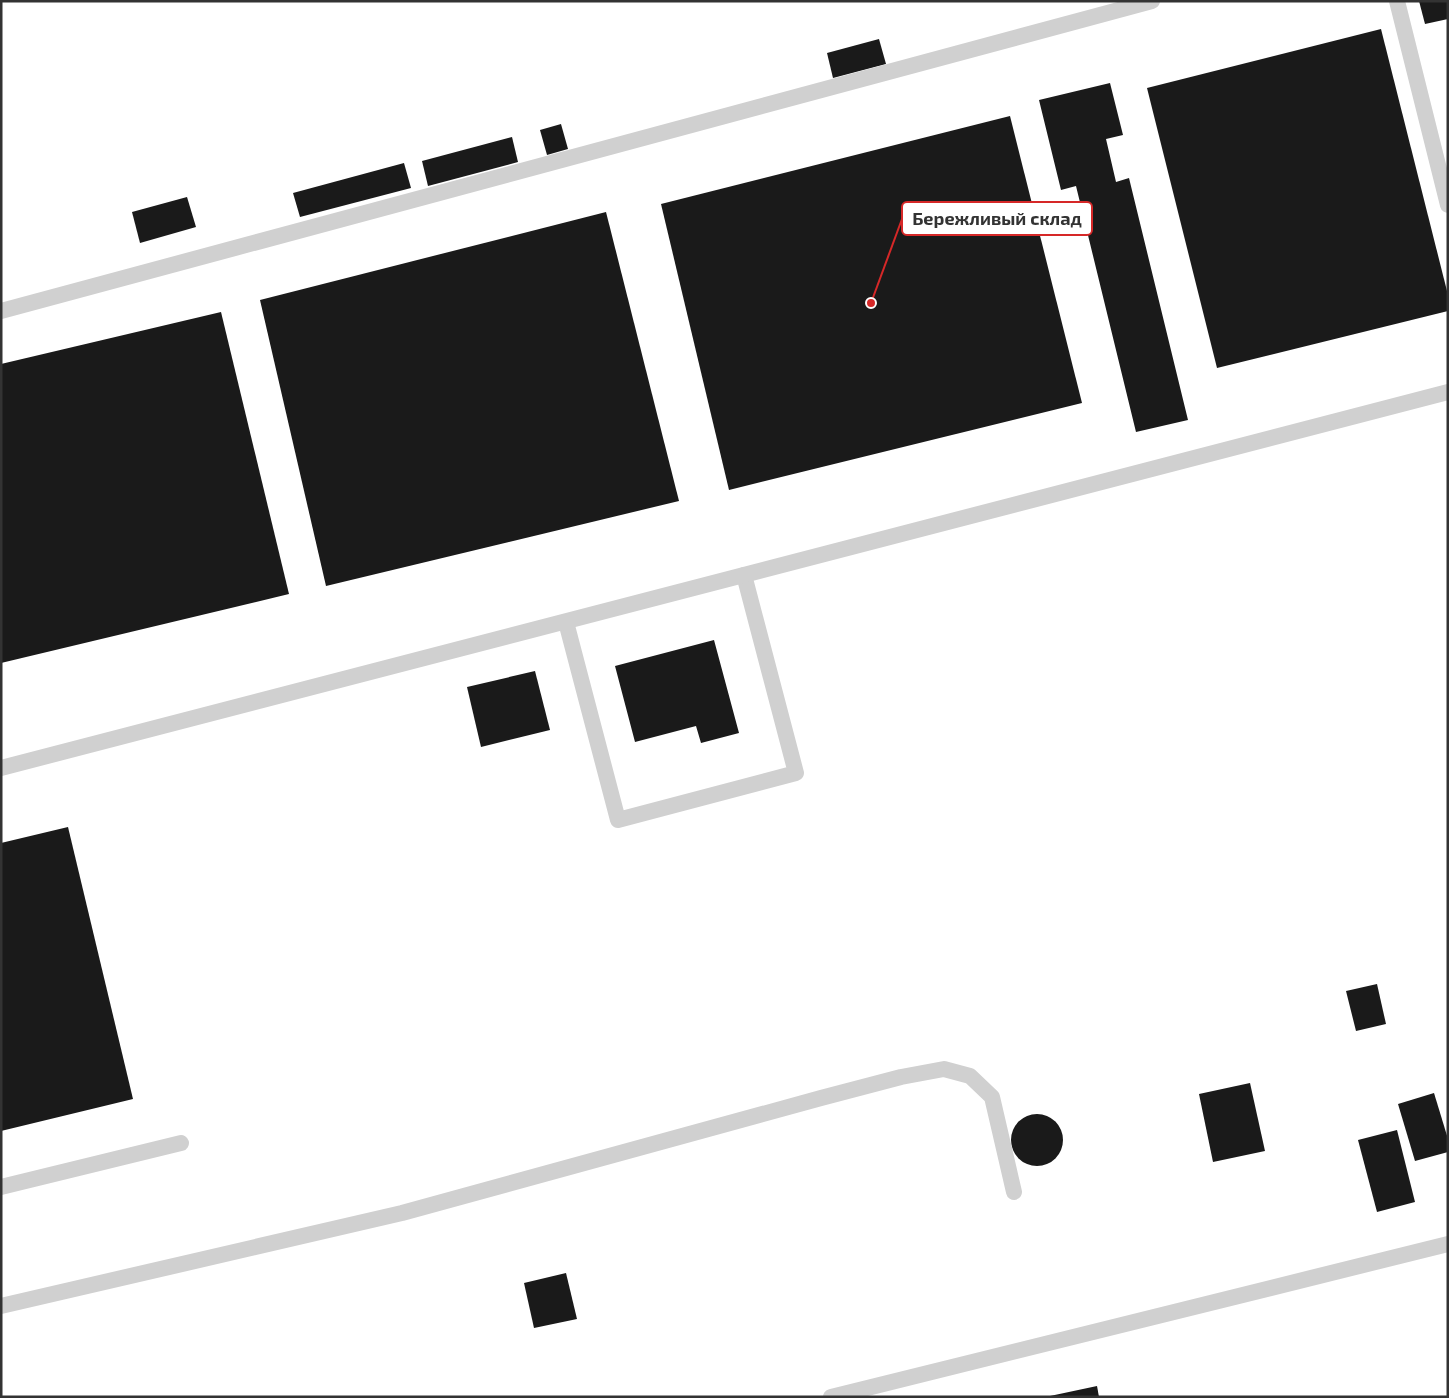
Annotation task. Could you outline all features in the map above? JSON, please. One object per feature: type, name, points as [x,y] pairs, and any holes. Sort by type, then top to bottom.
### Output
[{"type":"lane","points":[[1,311],[1152,1]]},
{"type":"lane","points":[[1397,1],[1448,205]]},
{"type":"lane","points":[[1,768],[1448,392]]},
{"type":"lane","points":[[566,622],[618,820],[637,815],[796,773],[744,575]]},
{"type":"lane","points":[[1,1306],[402,1213],[847,1090],[901,1076],[944,1069],[970,1076],[992,1097],[1014,1192]]},
{"type":"lane","points":[[1,1187],[181,1143]]},
{"type":"lane","points":[[831,1397],[1448,1244]]},
{"type":"building","points":[[1419,1],[1448,1],[1448,19],[1425,24]]},
{"type":"building","points":[[1381,29],[1448,295],[1448,311],[1217,368],[1147,88]]},
{"type":"building","points":[[879,39],[886,64],[833,78],[827,53]]},
{"type":"building","points":[[1110,83],[1123,135],[1106,139],[1116,182],[1129,178],[1188,420],[1136,432],[1076,186],[1061,190],[1039,100]]},
{"type":"building","points":[[1010,116],[1082,403],[729,490],[661,204]]},
{"type":"building","points":[[561,124],[568,149],[547,155],[540,130]]},
{"type":"building","points":[[512,137],[518,162],[428,186],[422,161]]},
{"type":"building","points":[[404,163],[411,188],[300,217],[293,193]]},
{"type":"building","points":[[187,197],[196,227],[140,243],[132,212]]},
{"type":"building","points":[[606,212],[679,501],[326,586],[260,300]]},
{"type":"building","points":[[221,312],[289,594],[1,663],[1,364]]},
{"type":"building","points":[[714,640],[739,733],[701,743],[696,726],[635,742],[615,666]]},
{"type":"building","points":[[535,671],[550,730],[481,747],[467,687]]},
{"type":"building","points":[[68,827],[133,1099],[1,1131],[1,843]]},
{"type":"building","points":[[1377,984],[1386,1024],[1356,1031],[1346,991]]},
{"type":"building","points":[[1250,1083],[1265,1151],[1213,1162],[1199,1094]]},
{"type":"building","points":[[1434,1093],[1448,1139],[1448,1152],[1415,1161],[1398,1104]]},
{"type":"building","points":[[1032,1114],[1042,1114],[1056,1121],[1063,1135],[1063,1145],[1056,1159],[1042,1166],[1032,1166],[1022,1162],[1015,1155],[1011,1145],[1011,1135],[1015,1125],[1022,1118]]},
{"type":"building","points":[[1397,1130],[1415,1202],[1377,1212],[1358,1140]]},
{"type":"building","points":[[566,1273],[577,1319],[534,1328],[524,1283]]},
{"type":"building","points":[[1097,1386],[1099,1397],[1050,1397],[1050,1396]]},
{"type":"place","name":"Бережливый склад","points":[[871,303]]}]
